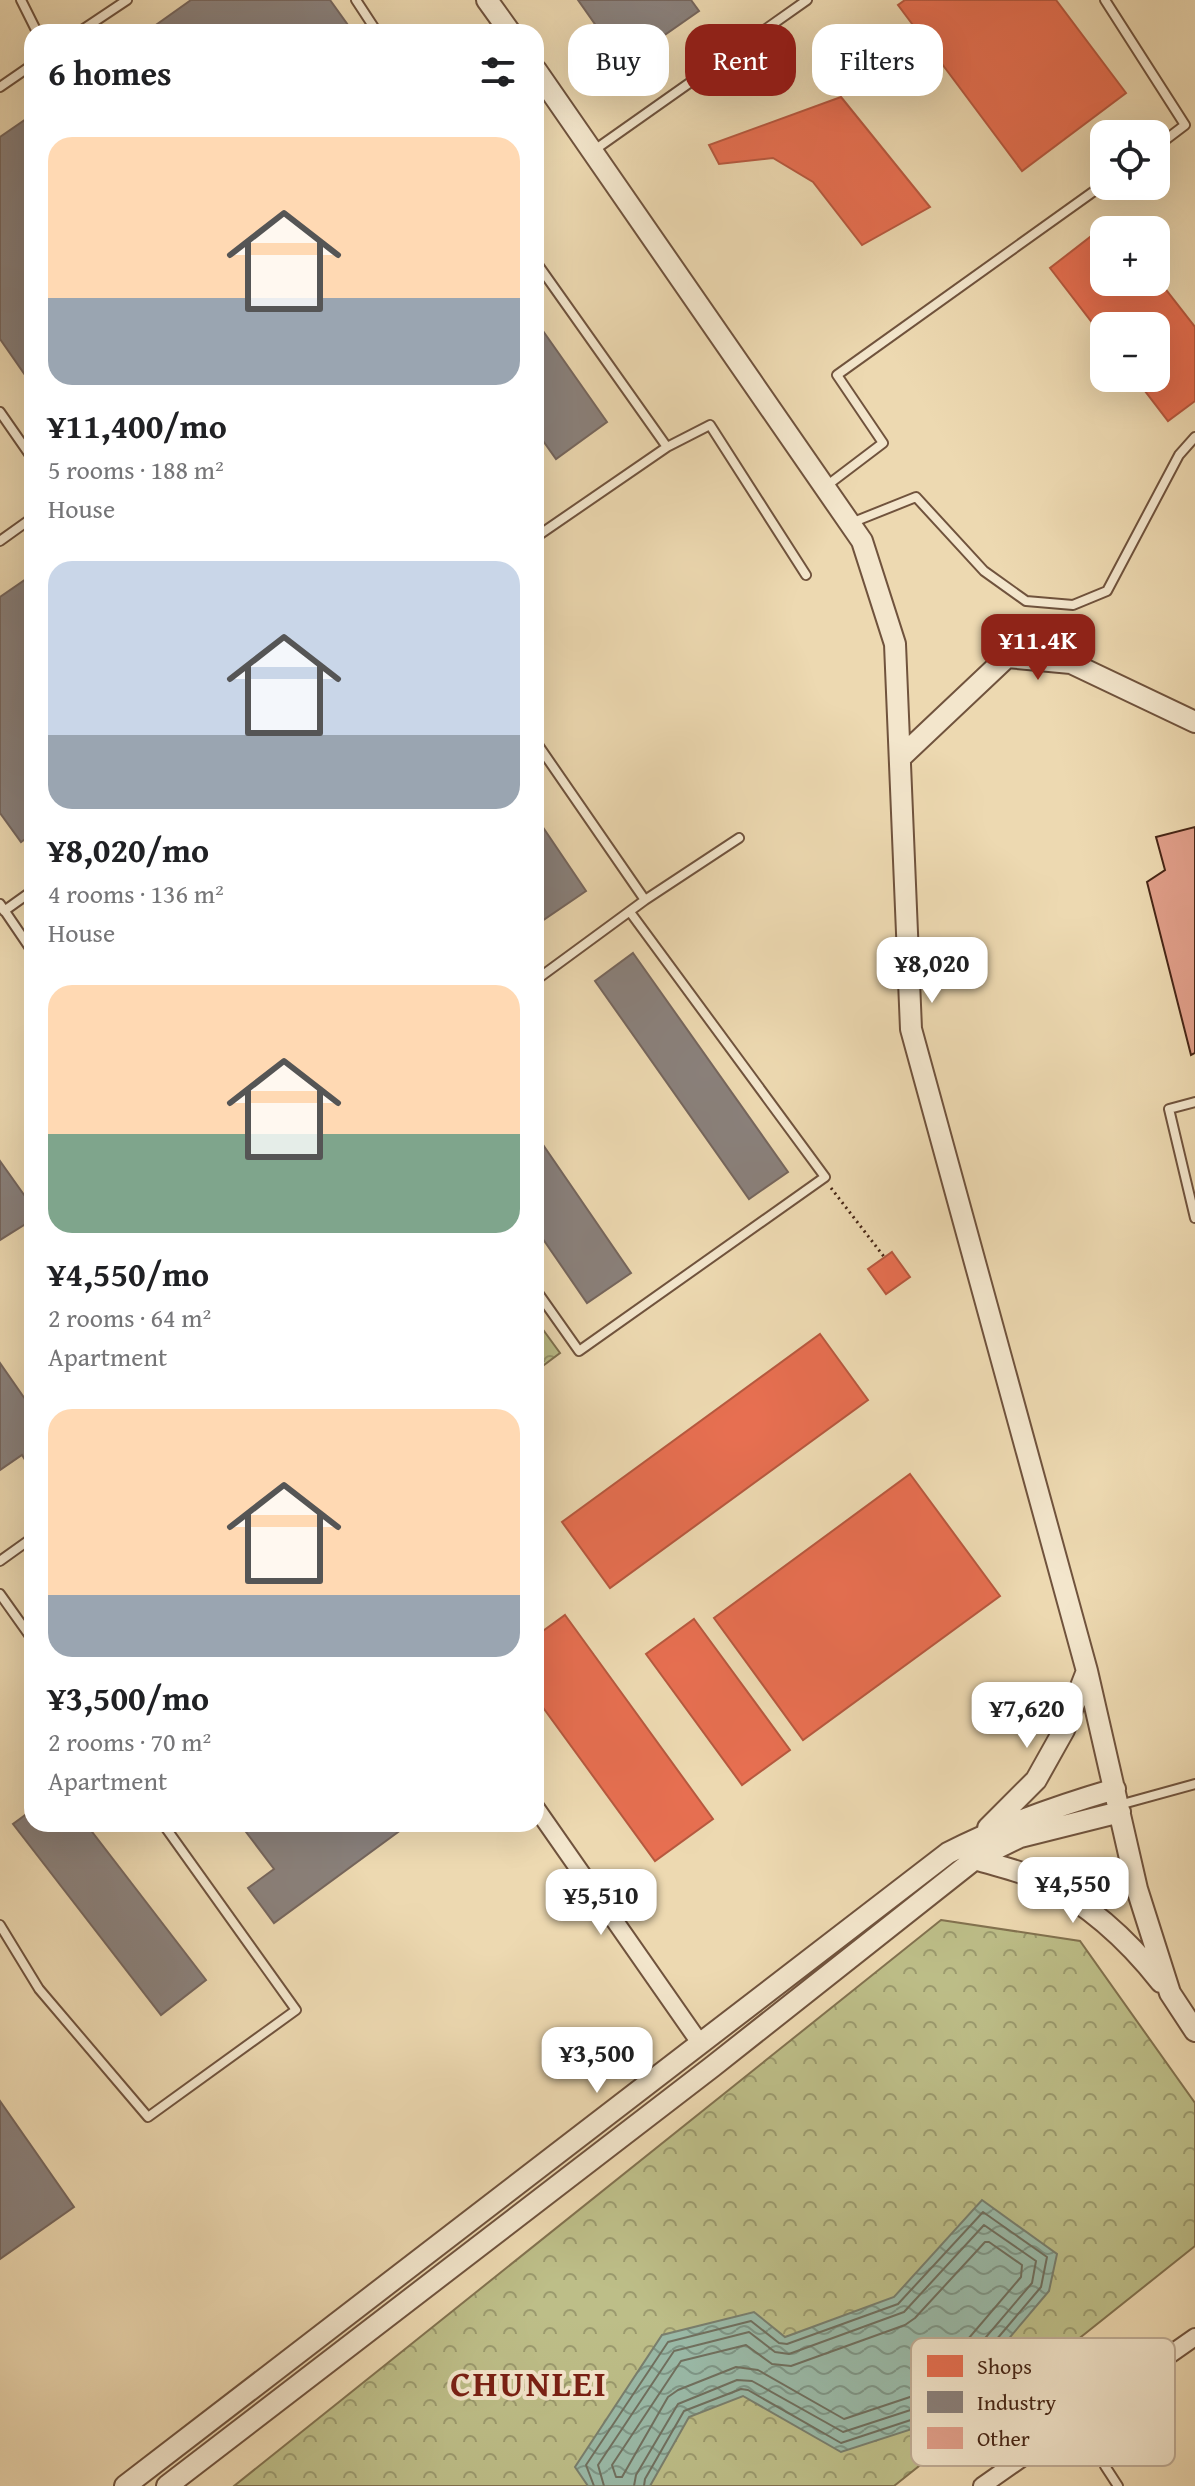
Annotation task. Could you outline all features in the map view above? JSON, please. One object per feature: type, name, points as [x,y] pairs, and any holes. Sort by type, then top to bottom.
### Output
[{"type":"street","points":[[487,0],[504,24]]},
{"type":"street","points":[[544,82],[862,541],[895,644],[911,1029],[1087,1671],[1137,1889],[1170,1993]]},
{"type":"street","points":[[900,758],[1007,657],[1071,663],[1195,722]]},
{"type":"street","points":[[980,1836],[1036,1780],[1064,1730],[1087,1671]]},
{"type":"street","points":[[125,2486],[948,1853],[1038,1812],[1118,1802]]},
{"type":"street","points":[[167,2486],[712,2067],[975,1859],[1020,1837],[1118,1802]]},
{"type":"street","points":[[544,1819],[700,2043]]},
{"type":"street","points":[[975,1859],[1039,1879],[1099,1915],[1145,1961],[1195,2031]]},
{"type":"street","points":[[1175,2351],[1195,2337]]},
{"type":"street","points":[[982,2486],[1011,2466]]},
{"type":"lane","points":[[21,0],[33,24]]},
{"type":"lane","points":[[91,24],[127,0]]},
{"type":"lane","points":[[356,0],[372,24]]},
{"type":"lane","points":[[592,151],[807,0]]},
{"type":"lane","points":[[1105,0],[1185,125],[1170,136]]},
{"type":"lane","points":[[0,87],[24,70]]},
{"type":"lane","points":[[825,487],[883,443],[837,375],[1090,194]]},
{"type":"lane","points":[[544,273],[667,447]]},
{"type":"lane","points":[[0,412],[24,446]]},
{"type":"lane","points":[[544,532],[667,447],[710,425],[806,575]]},
{"type":"lane","points":[[850,524],[916,497],[984,571],[1026,601],[1073,605],[1107,591],[1179,455],[1195,437]]},
{"type":"lane","points":[[0,541],[24,524]]},
{"type":"lane","points":[[544,754],[645,900]]},
{"type":"lane","points":[[544,974],[645,900],[739,838]]},
{"type":"lane","points":[[24,896],[2,908],[24,940]]},
{"type":"lane","points":[[544,1301],[579,1351],[825,1177],[630,912]]},
{"type":"lane","points":[[1195,1102],[1169,1109],[1195,1218]]},
{"type":"lane","points":[[0,1561],[24,1544]]},
{"type":"lane","points":[[0,1594],[24,1628]]},
{"type":"lane","points":[[1118,1802],[1195,1784]]},
{"type":"lane","points":[[0,1925],[39,1989],[148,2117],[296,2010],[169,1832]]},
{"type":"lane","points":[[1105,2466],[1118,2486]]},
{"type":"path","points":[[835,1193],[885,1258]]},
{"type":"green space","points":[[544,1331],[560,1353],[544,1365]]},
{"type":"green space","points":[[941,1920],[1080,1941],[1195,2103],[1195,2246],[1080,2338],[911,2338],[911,2466],[919,2466],[894,2486],[234,2486]]},
{"type":"water","points":[[982,2200],[1057,2254],[1049,2291],[1009,2338],[911,2338],[911,2429],[841,2452],[743,2396],[689,2417],[650,2486],[588,2486],[575,2467],[662,2335],[754,2312],[785,2337],[894,2297]]},
{"type":"building: Shops","points":[[905,0],[1056,0],[1126,93],[1022,171],[943,65],[943,24],[912,24],[898,5]]},
{"type":"building: Shops","points":[[841,97],[930,207],[862,245],[813,182],[773,158],[719,164],[709,145]]},
{"type":"building: Shops","points":[[1090,237],[1090,296],[1170,295],[1195,327],[1195,401],[1168,421],[1146,392],[1170,392],[1170,312],[1090,312],[1090,320],[1050,268]]},
{"type":"building: Shops","points":[[892,1252],[910,1277],[886,1294],[868,1269]]},
{"type":"building: Shops","points":[[820,1334],[868,1400],[610,1588],[562,1522]]},
{"type":"building: Shops","points":[[910,1474],[1000,1596],[803,1740],[714,1618]]},
{"type":"building: Shops","points":[[565,1615],[713,1819],[655,1861],[544,1709],[544,1630]]},
{"type":"building: Shops","points":[[694,1619],[790,1750],[742,1785],[646,1654]]},
{"type":"building: Industry","points":[[191,0],[330,0],[347,24],[157,24]]},
{"type":"building: Industry","points":[[578,0],[691,0],[699,11],[669,32],[669,24],[595,24]]},
{"type":"building: Industry","points":[[24,120],[24,374],[0,339],[0,137]]},
{"type":"building: Industry","points":[[544,332],[607,422],[556,459],[544,442]]},
{"type":"building: Industry","points":[[24,580],[24,840],[21,842],[0,813],[0,597]]},
{"type":"building: Industry","points":[[544,829],[586,891],[544,920]]},
{"type":"building: Industry","points":[[633,953],[788,1172],[749,1199],[595,981]]},
{"type":"building: Industry","points":[[544,1146],[631,1273],[587,1303],[544,1241]]},
{"type":"building: Industry","points":[[0,1161],[24,1195],[24,1225],[0,1240]]},
{"type":"building: Industry","points":[[0,1363],[24,1398],[24,1458],[22,1455],[0,1470]]},
{"type":"building: Industry","points":[[24,1816],[24,1832],[92,1832],[206,1980],[161,2015],[13,1824]]},
{"type":"building: Industry","points":[[246,1832],[398,1832],[274,1923],[248,1888],[274,1869]]},
{"type":"building: Industry","points":[[0,2101],[74,2207],[0,2259]]},
{"type":"building: Other","points":[[1195,827],[1195,1053],[1191,1055],[1147,882],[1165,870],[1156,837]]},
{"type":"district","name":"CHUNLEI","points":[[529,2383]]}]
